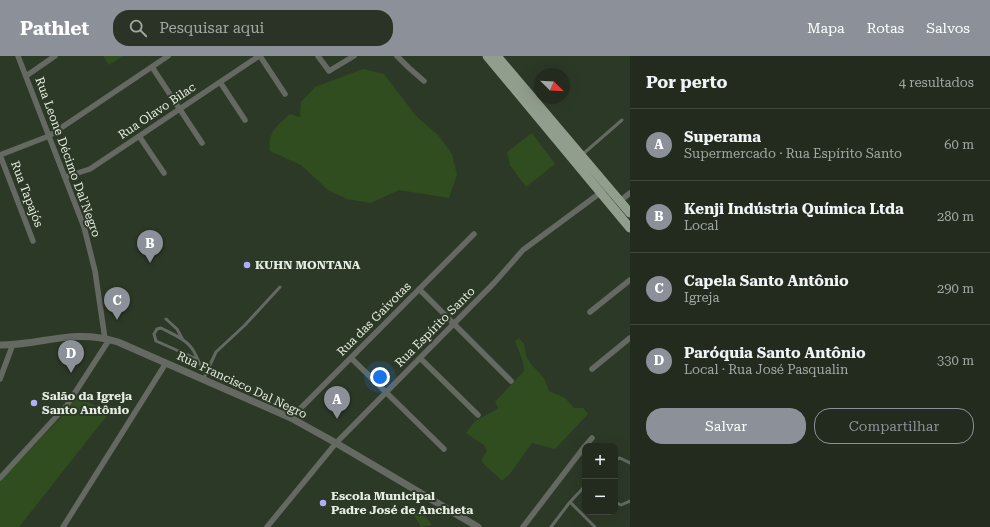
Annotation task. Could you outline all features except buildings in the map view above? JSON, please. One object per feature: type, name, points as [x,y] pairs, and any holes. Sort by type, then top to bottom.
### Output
[{"type":"main road","points":[[487,56],[630,228]]},
{"type":"main road","points":[[498,56],[630,213]]},
{"type":"street","name":"Rua Leone Décimo Dal'Negro","points":[[18,56],[84,227],[95,271],[107,339]]},
{"type":"street","points":[[26,76],[55,56]]},
{"type":"street","points":[[0,155],[49,136],[168,56]]},
{"type":"street","points":[[259,56],[285,94]]},
{"type":"street","name":"Rua Olavo Bilac","points":[[65,177],[90,169],[259,56]]},
{"type":"street","points":[[318,56],[328,71],[354,56]]},
{"type":"street","points":[[397,56],[408,68],[424,81]]},
{"type":"street","points":[[152,67],[202,143]]},
{"type":"street","points":[[220,82],[244,120]]},
{"type":"street","points":[[139,136],[164,173]]},
{"type":"street","name":"Rua Tapajós","points":[[0,155],[33,241]]},
{"type":"street","name":"Rua Espírito Santo","points":[[267,527],[336,443],[494,283],[523,250],[600,193]]},
{"type":"street","points":[[620,201],[630,193]]},
{"type":"street","name":"Rua das Gaivotas","points":[[291,418],[474,234]]},
{"type":"street","points":[[590,312],[630,280]]},
{"type":"street","points":[[419,289],[511,381]]},
{"type":"street","name":"Rua Francisco Dal Negro","points":[[0,345],[70,336],[107,339],[166,363],[291,418],[478,527]]},
{"type":"street","points":[[592,369],[630,338]]},
{"type":"street","points":[[0,478],[67,405],[107,339]]},
{"type":"street","points":[[0,379],[13,344]]},
{"type":"street","points":[[351,358],[444,449]]},
{"type":"street","points":[[420,358],[478,415]]},
{"type":"street","points":[[63,527],[166,363]]},
{"type":"street","points":[[588,443],[592,438]]},
{"type":"street","points":[[522,527],[582,450]]},
{"type":"lane","points":[[582,156],[622,120]]},
{"type":"lane","points":[[203,380],[216,352],[250,320],[280,287]]},
{"type":"lane","points":[[166,319],[177,329],[183,340]]},
{"type":"lane","points":[[197,359],[156,340],[154,334],[157,329],[161,328],[189,344],[197,359],[200,367],[206,372]]},
{"type":"lane","points":[[618,459],[620,458],[630,463]]},
{"type":"lane","points":[[551,527],[582,489]]},
{"type":"lane","points":[[618,503],[622,505],[630,501]]},
{"type":"lane","points":[[570,502],[595,527]]},
{"type":"green space","points":[[103,56],[123,56],[109,65]]},
{"type":"green space","points":[[363,69],[384,74],[416,116],[438,135],[452,154],[457,175],[449,198],[399,190],[371,203],[347,199],[328,190],[301,165],[270,151],[270,139],[274,130],[290,114],[300,117],[301,102],[315,87]]},
{"type":"green space","points":[[532,133],[555,164],[526,187],[510,165],[507,152]]},
{"type":"green space","points":[[519,338],[524,344],[526,356],[544,378],[549,391],[565,398],[574,408],[583,408],[588,414],[555,449],[532,443],[509,475],[502,481],[485,466],[481,460],[487,451],[484,445],[466,433],[475,421],[497,409],[498,407],[495,402],[524,371],[523,362],[515,341]]},
{"type":"green space","points":[[77,396],[109,413],[19,527],[0,527],[0,481],[63,415]]},
{"type":"green space","points":[[421,510],[432,525],[421,527],[414,515]]},
{"type":"place","name":"Kenji Indústria Química Ltda","points":[[150,263]]},
{"type":"place","name":"KUHN MONTANA","points":[[247,265]]},
{"type":"place","name":"Capela Santo Antônio","points":[[117,320]]},
{"type":"place","name":"Paróquia Santo Antônio","points":[[71,373]]},
{"type":"place","name":"Salão da Igreja Santo Antônio","points":[[34,403]]},
{"type":"place","name":"Superama","points":[[337,419]]},
{"type":"place","name":"Escola Municipal Padre José de Anchieta","points":[[323,503]]}]
